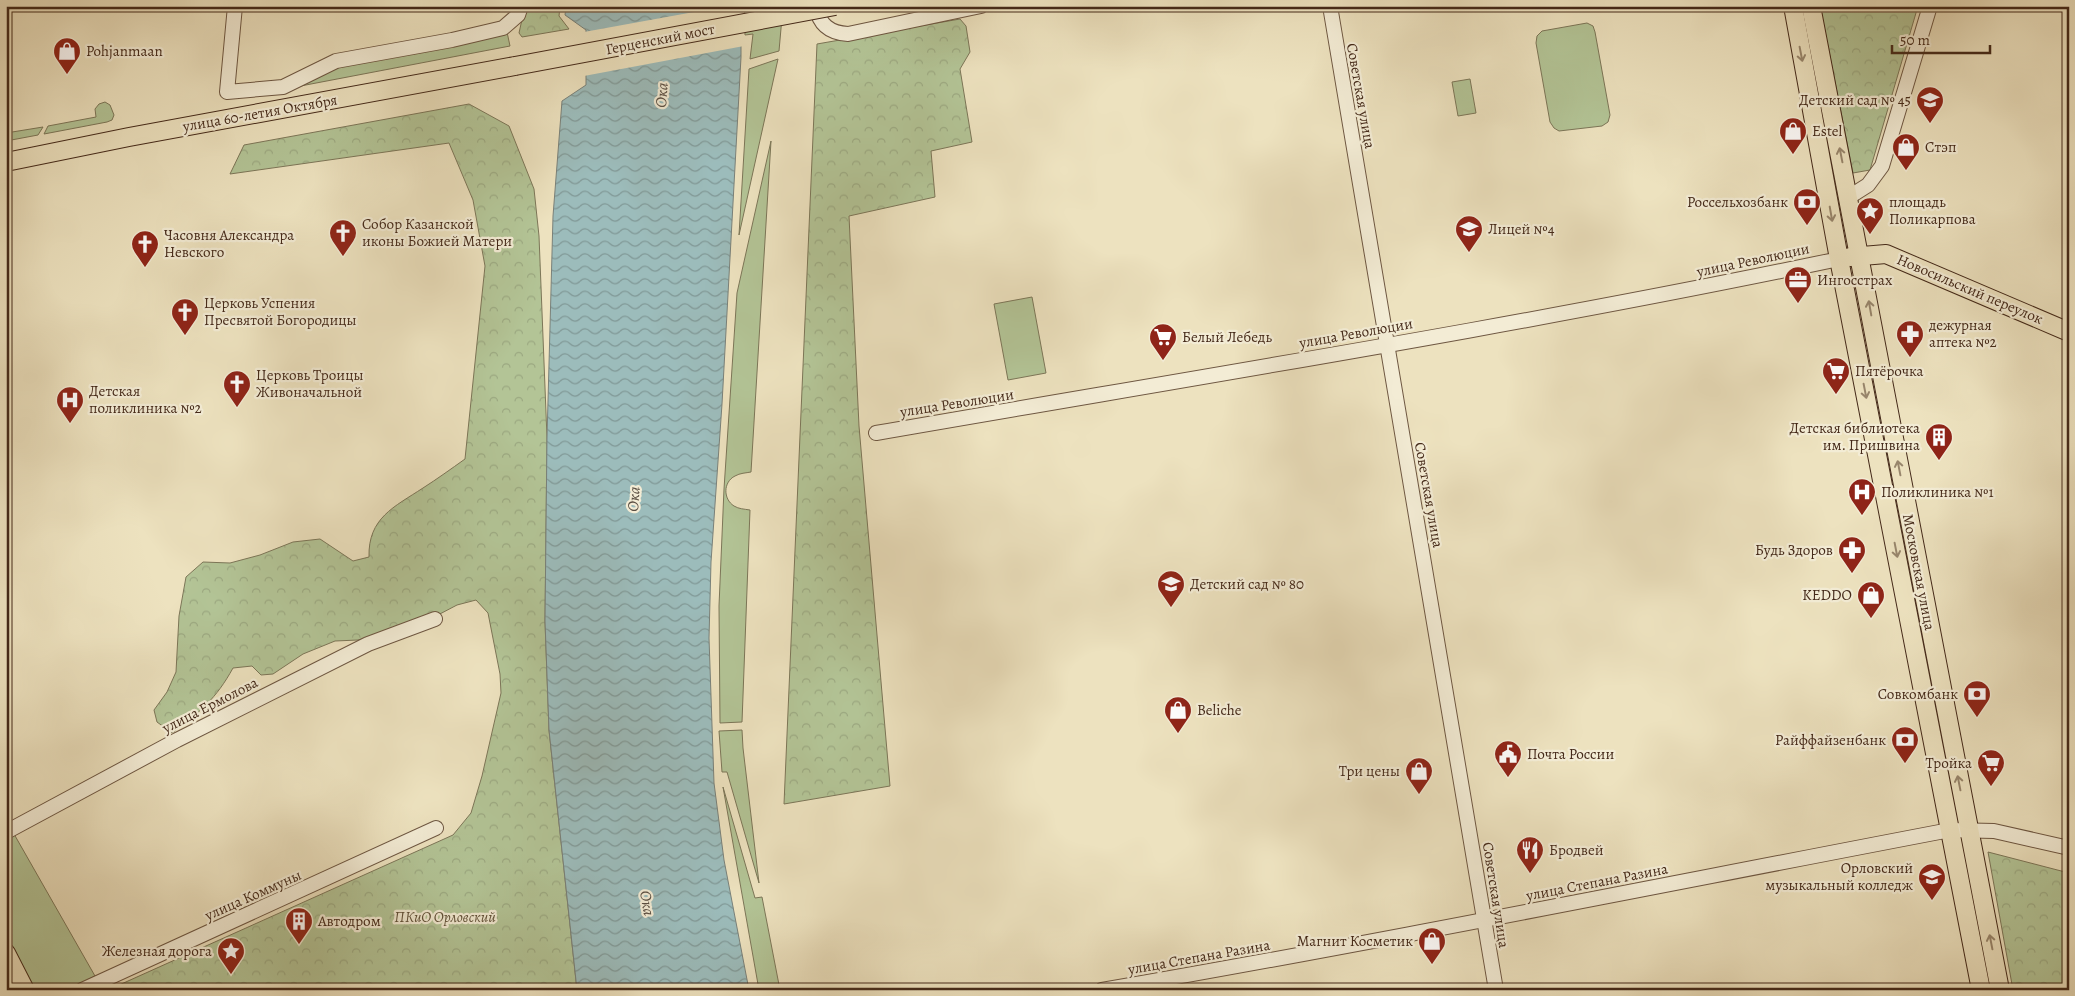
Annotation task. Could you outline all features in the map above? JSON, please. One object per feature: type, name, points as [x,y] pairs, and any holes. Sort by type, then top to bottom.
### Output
[{"type":"main road","name":"Герценский мост","points":[[515,66],[835,6]]},
{"type":"main road","name":"Московская улица","points":[[1792,6],[1839,259],[1981,990]]},
{"type":"main road","name":"Московская улица","points":[[1811,6],[2000,990]]},
{"type":"main road","name":"улица 60-летия Октября","points":[[6,162],[129,137],[515,66]]},
{"type":"main road","name":"Новосильский переулок","points":[[1839,259],[1860,255],[1886,254],[2069,332]]},
{"type":"main road","points":[[6,952],[25,990]]},
{"type":"street","points":[[235,6],[227,92],[283,87],[336,61],[452,40],[503,28],[518,15],[522,6]]},
{"type":"street","points":[[816,6],[819,19],[825,28],[833,32],[848,34],[981,6]]},
{"type":"street","name":"Советская улица","points":[[1330,6],[1496,990]]},
{"type":"street","points":[[1849,197],[1868,185],[1882,166],[1930,6]]},
{"type":"street","name":"улица Революции","points":[[876,433],[1064,402],[1685,291],[1839,259]]},
{"type":"street","name":"улица Ермолова","points":[[6,832],[178,740],[368,644],[435,619]]},
{"type":"street","name":"улица Коммуны","points":[[82,990],[436,828]]},
{"type":"street","name":"улица Степана Разина","points":[[1102,990],[1484,921],[1950,830],[2005,832],[2069,848]]},
{"type":"green space","points":[[525,6],[560,6],[559,16],[569,29],[522,37],[519,33]]},
{"type":"green space","points":[[744,6],[783,6],[779,51],[750,59],[753,34],[745,35]]},
{"type":"green space","points":[[1820,6],[1918,6],[1870,170],[1853,173]]},
{"type":"green space","points":[[960,19],[966,26],[970,52],[960,69],[972,142],[931,151],[935,197],[849,216],[859,426],[890,786],[784,804],[817,44]]},
{"type":"green space","points":[[1587,23],[1593,26],[1595,32],[1610,115],[1608,122],[1602,126],[1559,131],[1550,122],[1536,43],[1537,36],[1542,31]]},
{"type":"green space","points":[[507,32],[510,46],[290,88],[334,67]]},
{"type":"green space","points":[[778,59],[739,235],[749,69]]},
{"type":"green space","points":[[1470,79],[1476,113],[1458,116],[1452,82]]},
{"type":"green space","points":[[105,102],[110,105],[114,115],[112,120],[44,134],[48,126],[96,117],[95,109],[99,104]]},
{"type":"green space","name":"ПКиО Орловский","points":[[469,104],[509,126],[534,189],[539,236],[547,438],[545,621],[549,730],[577,990],[108,990],[453,835],[471,813],[482,776],[501,693],[500,674],[488,613],[476,600],[457,605],[415,627],[358,640],[335,641],[303,654],[273,674],[261,675],[252,666],[233,668],[214,697],[172,733],[157,722],[154,710],[167,692],[176,672],[179,616],[186,577],[203,562],[230,563],[260,555],[293,542],[320,539],[353,561],[369,557],[373,532],[385,515],[402,501],[465,459],[485,266],[473,200],[449,143],[230,174],[244,145]]},
{"type":"green space","points":[[43,127],[38,135],[6,141],[6,133]]},
{"type":"green space","points":[[771,141],[751,472],[739,474],[731,479],[728,482],[726,491],[730,503],[734,506],[750,510],[742,722],[720,723],[719,606],[724,489],[737,293]]},
{"type":"green space","points":[[1032,297],[1046,373],[1008,380],[994,304]]},
{"type":"green space","points":[[742,730],[759,883],[727,772],[722,772],[719,731]]},
{"type":"green space","points":[[723,787],[755,898],[762,897],[780,990],[759,990]]},
{"type":"green space","points":[[14,834],[95,976],[68,990],[35,990],[6,934],[6,838]]},
{"type":"green space","points":[[1988,852],[2069,873],[2069,990],[2013,990]]},
{"type":"water","name":"Ока","points":[[566,6],[741,6],[741,57],[722,404],[711,562],[709,638],[714,783],[724,860],[749,990],[577,990],[549,730],[545,621],[547,438],[553,216],[562,101],[586,85],[586,30],[565,15]]},
{"type":"pier","points":[[727,6],[744,6],[744,46],[584,76],[584,32]]},
{"type":"place","name":"Pohjanmaan","points":[[67,75]]},
{"type":"place","name":"Детский сад № 45","points":[[1930,124]]},
{"type":"place","name":"Estel","points":[[1793,155]]},
{"type":"place","name":"Стэп","points":[[1906,171]]},
{"type":"place","name":"Россельхозбанк","points":[[1807,226]]},
{"type":"place","name":"площадь Поликарпова","points":[[1870,235]]},
{"type":"place","name":"Лицей №4","points":[[1469,253]]},
{"type":"place","name":"Собор Казанской иконы Божией Матери","points":[[343,257]]},
{"type":"place","name":"Часовня Александра Невского","points":[[145,268]]},
{"type":"place","name":"Ингосстрах","points":[[1798,304]]},
{"type":"place","name":"Церковь Успения Пресвятой Богородицы","points":[[185,336]]},
{"type":"place","name":"дежурная аптека №2","points":[[1910,358]]},
{"type":"place","name":"Белый Лебедь","points":[[1163,361]]},
{"type":"place","name":"Пятёрочка","points":[[1836,395]]},
{"type":"place","name":"Церковь Троицы Живоначальной","points":[[237,408]]},
{"type":"place","name":"Детская поликлиника №2","points":[[70,424]]},
{"type":"place","name":"Детская библиотека им. Пришвина","points":[[1939,461]]},
{"type":"place","name":"Поликлиника №1","points":[[1862,516]]},
{"type":"place","name":"Будь Здоров","points":[[1852,574]]},
{"type":"place","name":"Детский сад № 80","points":[[1171,608]]},
{"type":"place","name":"KEDDO","points":[[1871,619]]},
{"type":"place","name":"Совкомбанк","points":[[1977,718]]},
{"type":"place","name":"Beliche","points":[[1178,734]]},
{"type":"place","name":"Райффайзенбанк","points":[[1905,764]]},
{"type":"place","name":"Почта России","points":[[1508,778]]},
{"type":"place","name":"Тройка","points":[[1991,787]]},
{"type":"place","name":"Три цены","points":[[1419,795]]},
{"type":"place","name":"Бродвей","points":[[1530,874]]},
{"type":"place","name":"Орловский музыкальный колледж","points":[[1932,901]]},
{"type":"place","name":"Автодром","points":[[299,945]]},
{"type":"place","name":"Магнит Косметик","points":[[1432,965]]},
{"type":"place","name":"Железная дорога","points":[[231,975]]}]
